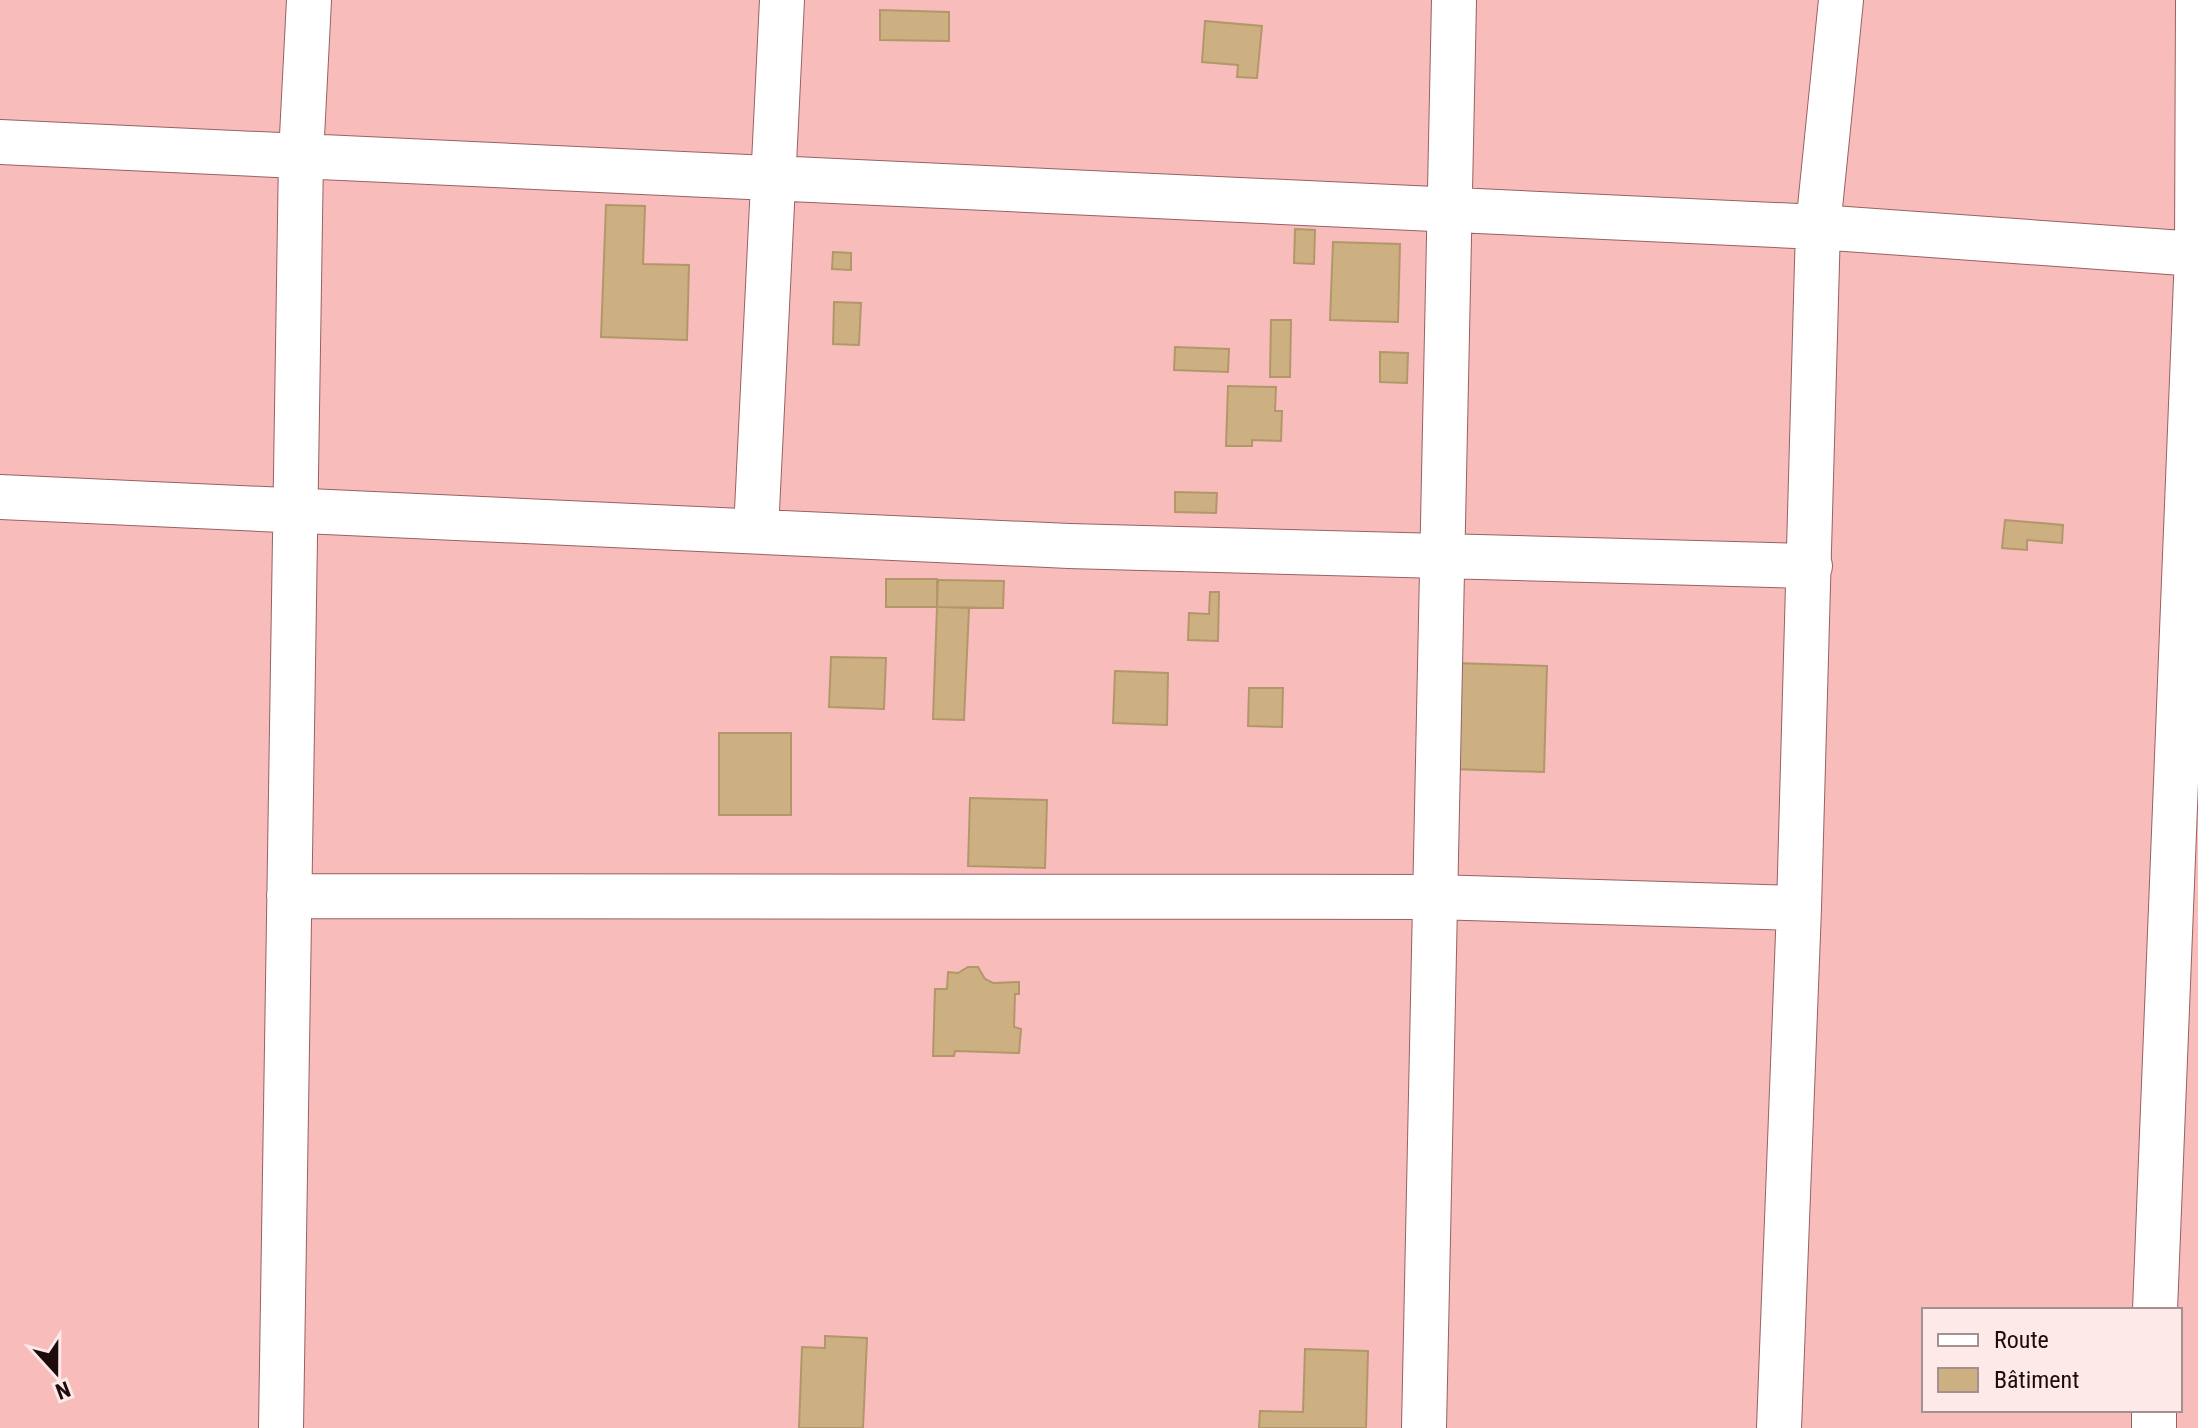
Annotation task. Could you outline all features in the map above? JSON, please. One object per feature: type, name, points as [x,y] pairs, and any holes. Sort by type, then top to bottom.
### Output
[{"type":"street","points":[[281,1428],[301,156],[309,0]]},
{"type":"street","points":[[756,531],[782,0]]},
{"type":"street","points":[[1424,1428],[1454,0]]},
{"type":"street","points":[[1779,1428],[1799,908],[1818,227],[1841,0]]},
{"type":"street","points":[[2155,1308],[2197,254],[2198,0]]},
{"type":"street","points":[[0,142],[1818,227],[2197,254]]},
{"type":"street","points":[[0,497],[1069,546],[1810,566]]},
{"type":"street","points":[[289,896],[1434,897],[1799,908]]},
{"type":"building","points":[[880,10],[949,12],[949,41],[880,40]]},
{"type":"building","points":[[1205,21],[1262,26],[1257,78],[1237,77],[1238,65],[1202,62]]},
{"type":"building","points":[[606,205],[645,206],[643,264],[689,265],[687,340],[601,337]]},
{"type":"building","points":[[1295,229],[1315,230],[1314,264],[1294,263]]},
{"type":"building","points":[[1333,242],[1400,244],[1398,322],[1330,320]]},
{"type":"building","points":[[833,252],[851,253],[851,270],[832,269]]},
{"type":"building","points":[[834,302],[861,303],[859,345],[833,344]]},
{"type":"building","points":[[1271,320],[1291,320],[1290,377],[1270,377]]},
{"type":"building","points":[[1175,347],[1229,349],[1228,372],[1174,370]]},
{"type":"building","points":[[1380,352],[1408,353],[1407,383],[1380,382]]},
{"type":"building","points":[[1228,386],[1276,387],[1275,411],[1282,411],[1281,441],[1252,440],[1252,446],[1226,446]]},
{"type":"building","points":[[1175,492],[1217,493],[1216,513],[1175,512]]},
{"type":"building","points":[[2005,520],[2063,525],[2062,543],[2027,540],[2027,550],[2002,548]]},
{"type":"building","points":[[886,579],[937,579],[937,607],[886,607]]},
{"type":"building","points":[[938,580],[1004,581],[1003,608],[937,607]]},
{"type":"building","points":[[1210,592],[1219,592],[1218,641],[1188,640],[1189,613],[1209,614]]},
{"type":"building","points":[[937,607],[969,608],[964,720],[933,719]]},
{"type":"building","points":[[831,657],[886,658],[884,709],[829,707]]},
{"type":"building","points":[[1455,663],[1547,666],[1544,772],[1452,769]]},
{"type":"building","points":[[1115,671],[1168,673],[1167,725],[1113,723]]},
{"type":"building","points":[[1249,688],[1283,688],[1282,727],[1248,726]]},
{"type":"building","points":[[719,733],[791,733],[791,815],[719,815]]},
{"type":"building","points":[[970,798],[1047,800],[1045,868],[968,866]]},
{"type":"building","points":[[968,967],[978,967],[985,979],[993,983],[1019,982],[1019,994],[1015,994],[1014,1027],[1021,1029],[1019,1053],[955,1051],[954,1056],[933,1056],[935,989],[947,989],[948,972],[958,973]]},
{"type":"building","points":[[825,1336],[867,1338],[863,1428],[799,1428],[802,1347],[825,1348]]},
{"type":"building","points":[[1305,1349],[1368,1351],[1366,1428],[1259,1428],[1260,1411],[1303,1412]]}]
